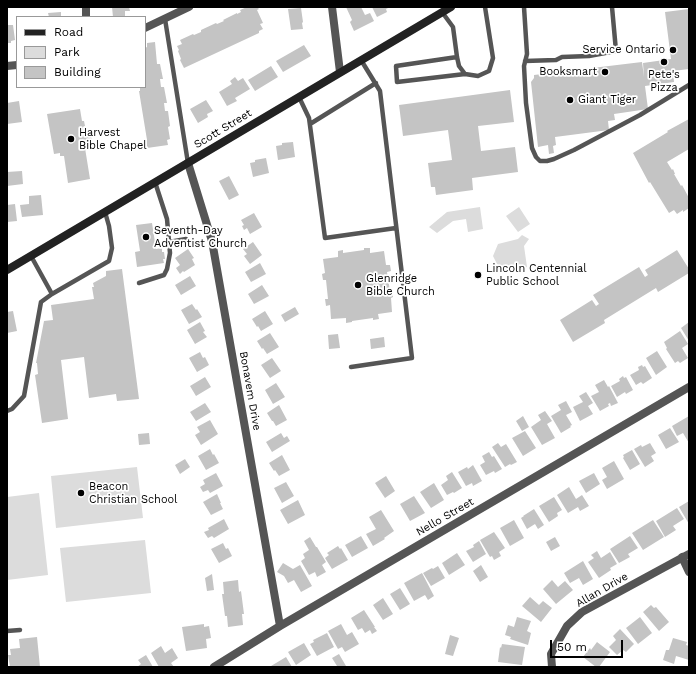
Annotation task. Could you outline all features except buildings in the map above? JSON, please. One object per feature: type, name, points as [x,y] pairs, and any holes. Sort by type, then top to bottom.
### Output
[{"type":"main road","name":"Scott Street","points":[[7,270],[451,7]]},
{"type":"street","points":[[146,28],[189,7]]},
{"type":"street","points":[[332,7],[340,72]]},
{"type":"street","name":"Bonavem Drive","points":[[188,163],[212,241],[280,626]]},
{"type":"street","name":"Nello Street","points":[[214,667],[280,626],[689,387]]},
{"type":"street","points":[[686,555],[689,572]]},
{"type":"street","name":"Allan Drive","points":[[552,667],[551,654],[567,626],[582,612],[686,555]]},
{"type":"lane","points":[[457,57],[396,66],[398,82],[465,74],[478,76],[489,71],[493,58],[485,7]]},
{"type":"lane","points":[[524,7],[527,54],[524,66],[526,103],[532,148],[536,157],[540,161],[554,159],[574,150],[640,115],[689,85]]},
{"type":"lane","points":[[525,61],[556,60],[562,57],[589,56],[616,51],[612,7]]},
{"type":"lane","points":[[442,12],[453,27],[459,66],[465,74]]},
{"type":"lane","points":[[165,19],[188,163]]},
{"type":"lane","points":[[352,367],[412,358],[380,91],[361,60]]},
{"type":"lane","points":[[310,124],[376,83]]},
{"type":"lane","points":[[299,97],[309,118],[325,238],[396,228]]},
{"type":"lane","points":[[139,283],[164,275],[167,269],[170,253],[167,219],[155,182]]},
{"type":"lane","points":[[7,411],[12,409],[24,396],[41,302],[109,261],[112,248],[110,226],[105,212]]},
{"type":"lane","points":[[169,242],[186,239]]},
{"type":"lane","points":[[31,256],[52,294]]},
{"type":"lane","points":[[7,631],[20,630]]},
{"type":"green space","points":[[480,207],[483,229],[468,232],[466,219],[453,221],[437,233],[429,227],[447,212]]},
{"type":"green space","points":[[519,207],[530,224],[518,232],[506,216]]},
{"type":"green space","points":[[522,235],[529,239],[524,246],[527,267],[513,272],[503,271],[493,256],[498,244],[518,239]]},
{"type":"green space","points":[[137,467],[143,518],[56,528],[51,476]]},
{"type":"green space","points":[[39,493],[48,575],[7,580],[7,497]]},
{"type":"green space","points":[[145,540],[151,593],[66,602],[60,548]]},
{"type":"place","name":"Service Ontario","points":[[673,50]]},
{"type":"place","name":"Pete's Pizza","points":[[664,62]]},
{"type":"place","name":"Booksmart","points":[[605,72]]},
{"type":"place","name":"Giant Tiger","points":[[570,100]]},
{"type":"place","name":"Harvest Bible Chapel","points":[[71,139]]},
{"type":"place","name":"Seventh-Day Adventist Church","points":[[146,237]]},
{"type":"place","name":"Lincoln Centennial Public School","points":[[478,275]]},
{"type":"place","name":"Glenridge Bible Church","points":[[358,285]]},
{"type":"place","name":"Beacon Christian School","points":[[81,493]]}]
